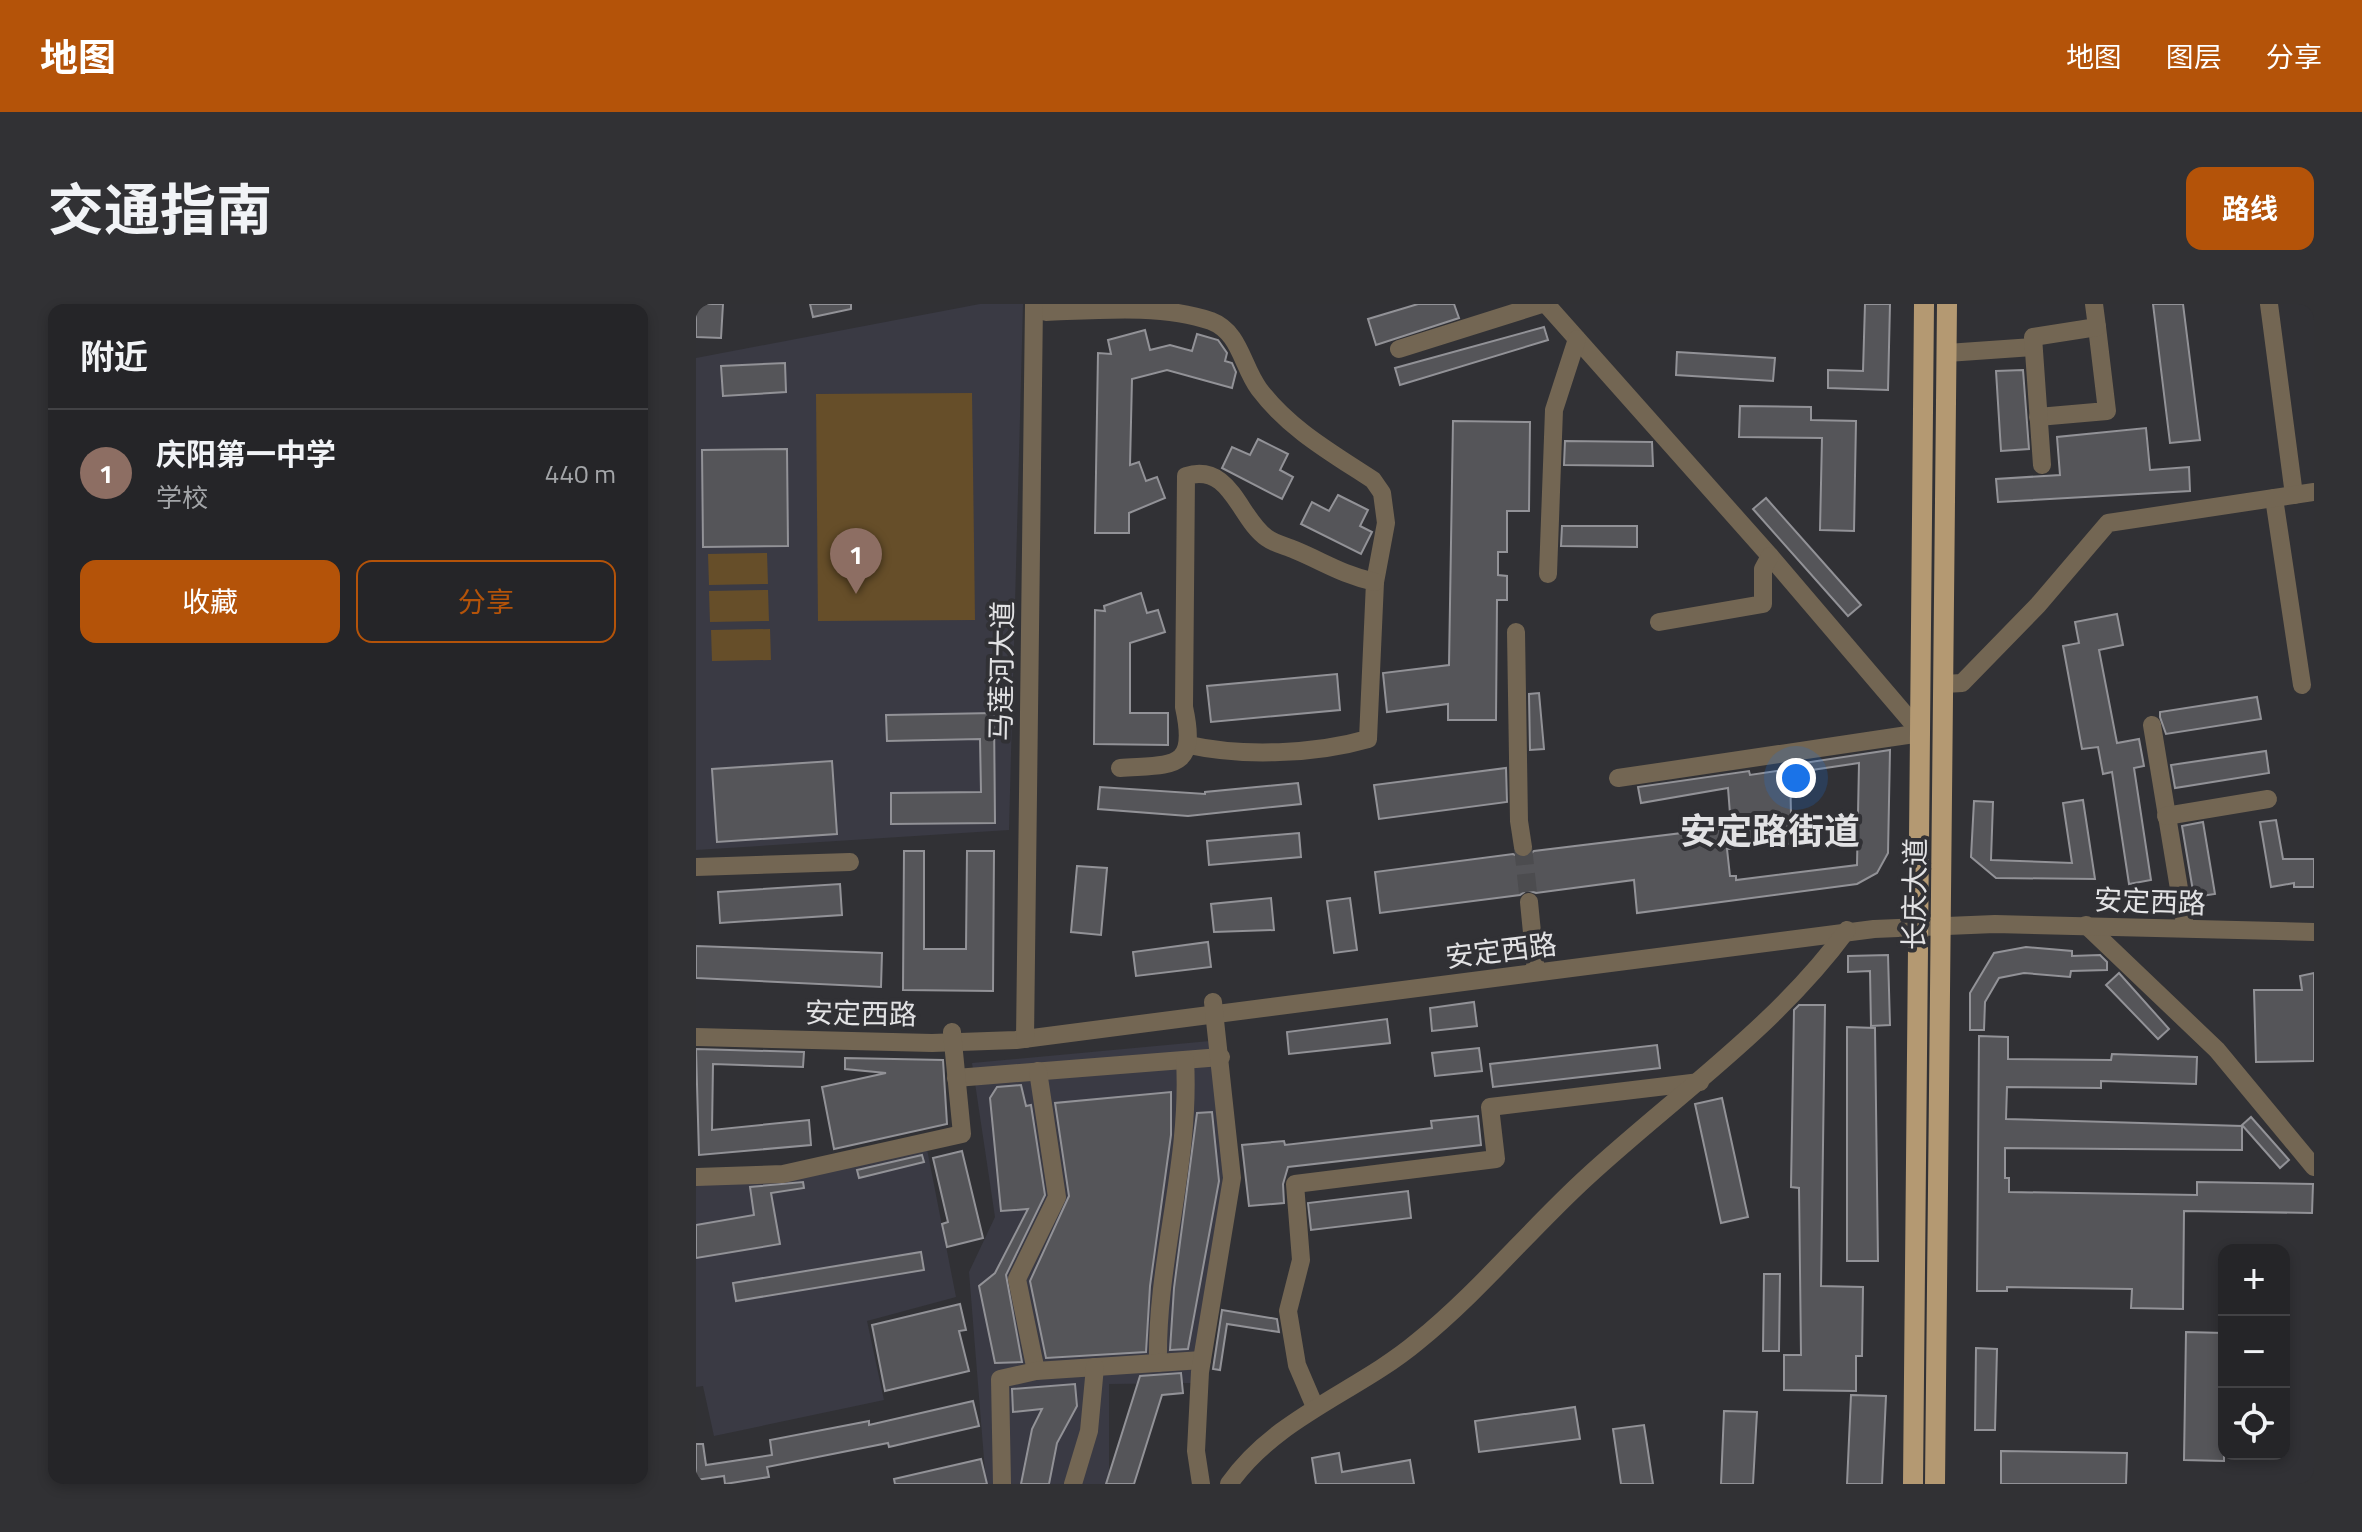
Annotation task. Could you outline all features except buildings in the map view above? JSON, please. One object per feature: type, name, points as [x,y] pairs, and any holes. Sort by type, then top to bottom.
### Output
[{"type":"main road","name":"长庆大道","points":[[1913,1484],[1924,304]]},
{"type":"main road","name":"长庆大道","points":[[1935,1484],[1947,304]]},
{"type":"street","points":[[1399,349],[1544,304],[1770,556],[1921,733]]},
{"type":"street","points":[[2038,417],[2107,411],[2094,304]]},
{"type":"street","points":[[2269,304],[2294,495]]},
{"type":"street","points":[[1042,307],[1126,309],[1211,322],[1236,342],[1245,368],[1284,418],[1373,480],[1382,493],[1386,523],[1375,582],[1368,739],[1275,753],[1215,750],[1189,745]]},
{"type":"street","name":"马莲河大道","points":[[1031,1033],[1042,307]]},
{"type":"street","points":[[2042,465],[2033,337],[2097,327]]},
{"type":"street","points":[[1548,574],[1554,410],[1577,339]]},
{"type":"street","points":[[1947,353],[2033,347]]},
{"type":"street","points":[[1120,768],[1167,764],[1182,758],[1189,745],[1184,707],[1186,476],[1195,473],[1215,477],[1240,502],[1265,537],[1340,573],[1375,582]]},
{"type":"street","points":[[1944,684],[1962,683],[2108,523],[2314,492]]},
{"type":"street","points":[[2274,498],[2302,685]]},
{"type":"street","points":[[1659,622],[1763,604],[1763,569],[1770,556]]},
{"type":"street","points":[[1516,632],[1519,821],[1523,847]]},
{"type":"street","points":[[2152,725],[2184,919]]},
{"type":"street","points":[[1618,778],[1921,733]]},
{"type":"street","points":[[2166,816],[2268,799]]},
{"type":"street","points":[[696,867],[850,862]]},
{"type":"street","points":[[1529,902],[1535,963]]},
{"type":"street","name":"安定西路","points":[[2082,922],[2184,919],[2314,921]]},
{"type":"street","name":"安定西路","points":[[696,1037],[953,1037],[1031,1033],[1535,963],[1919,921],[2082,922],[2314,932]]},
{"type":"street","points":[[2082,922],[2217,1050],[2314,1167]]},
{"type":"street","points":[[1229,1484],[1266,1444],[1315,1407],[1417,1343],[1588,1176],[1700,1082],[1817,971],[1848,927]]},
{"type":"street","name":"安定西路","points":[[1214,1008],[1848,927]]},
{"type":"street","points":[[1201,1484],[1196,1451],[1202,1360],[1232,1178],[1214,1008]]},
{"type":"street","name":"安定西路","points":[[696,1025],[953,1037]]},
{"type":"street","points":[[696,1177],[783,1174],[962,1134],[953,1037]]},
{"type":"street","points":[[956,1078],[1221,1057]]},
{"type":"street","points":[[1158,1363],[1157,1316],[1179,1193],[1188,1103],[1185,1060]]},
{"type":"street","points":[[1036,1371],[1017,1279],[1057,1197],[1038,1071]]},
{"type":"street","points":[[1315,1407],[1297,1365],[1288,1311],[1301,1260],[1295,1184],[1496,1159],[1490,1107],[1700,1082]]},
{"type":"street","points":[[1002,1484],[1000,1379],[1036,1371],[1202,1360]]},
{"type":"street","points":[[1073,1484],[1089,1431],[1095,1367]]},
{"type":"shaded area","points":[[980,304],[1023,304],[1009,830],[696,850],[696,358]]},
{"type":"shaded area","points":[[972,393],[975,620],[818,621],[816,394]]},
{"type":"shaded area","points":[[767,553],[768,584],[709,585],[708,554]]},
{"type":"shaded area","points":[[768,590],[769,621],[710,622],[709,591]]},
{"type":"shaded area","points":[[770,629],[771,660],[712,661],[711,630]]},
{"type":"shaded area","points":[[1210,1041],[1224,1159],[1217,1257],[1195,1383],[1109,1384],[1109,1484],[986,1484],[969,1272],[995,1217],[972,1063]]},
{"type":"shaded area","points":[[926,1144],[956,1297],[867,1321],[884,1400],[714,1436],[703,1386],[696,1387],[696,1183]]},
{"type":"tunnel","points":[[1523,847],[1529,902]]},
{"type":"place","name":"庆阳第一中学","points":[[856,594]]},
{"type":"district","name":"安定路街道","points":[[1770,830]]}]
